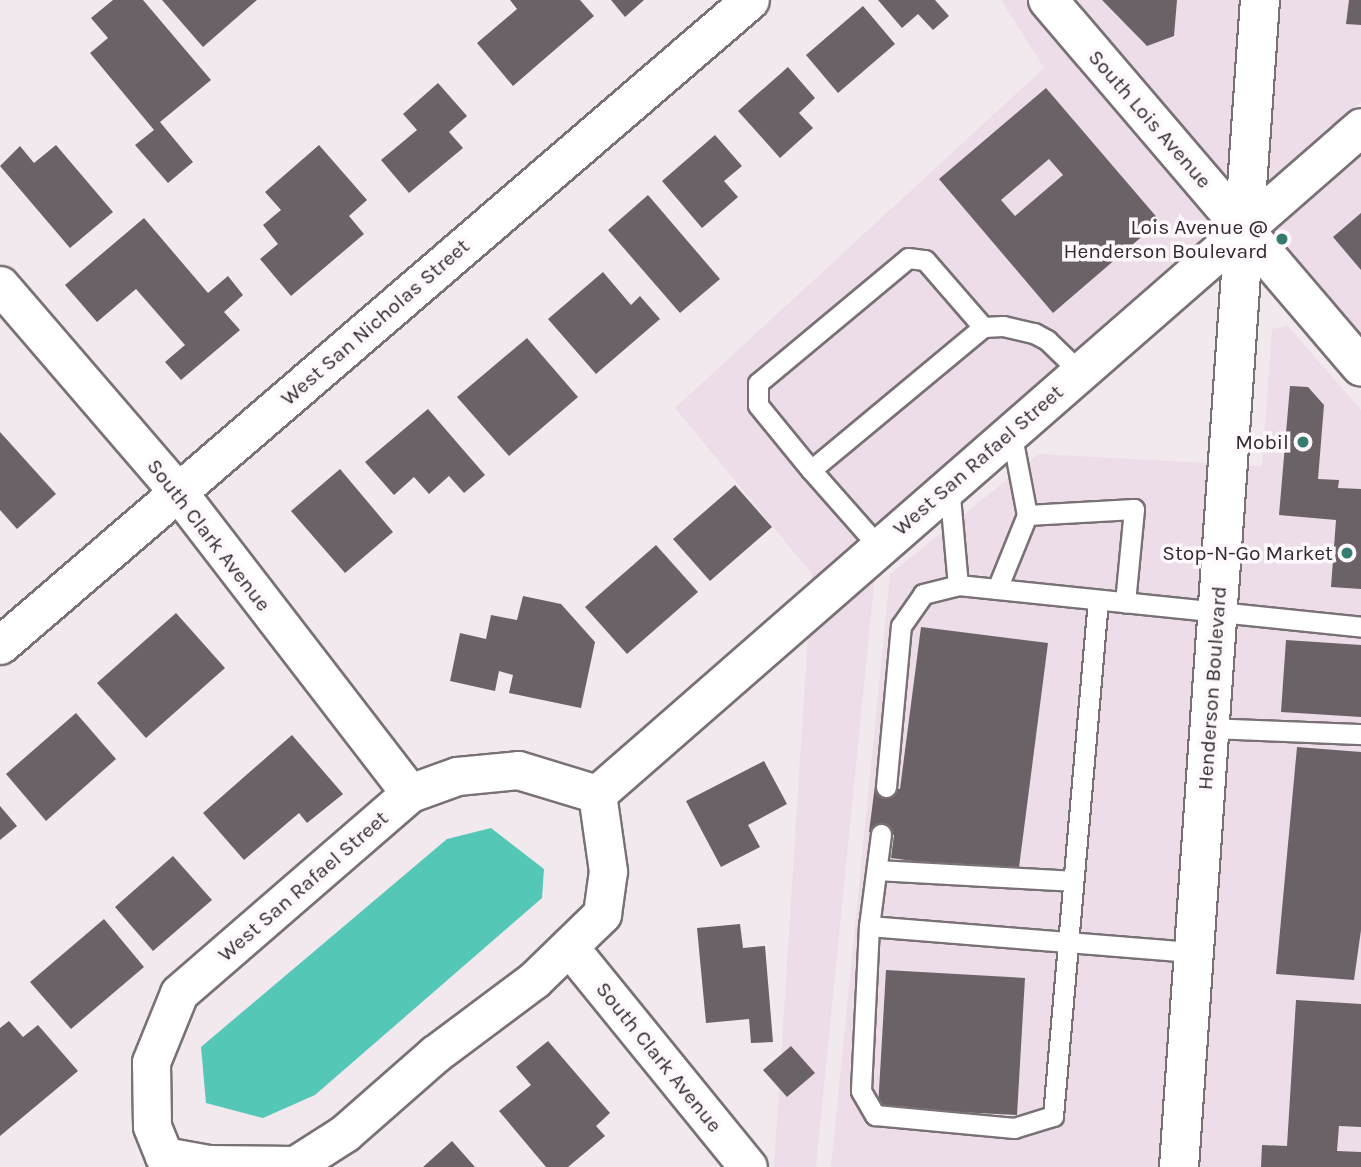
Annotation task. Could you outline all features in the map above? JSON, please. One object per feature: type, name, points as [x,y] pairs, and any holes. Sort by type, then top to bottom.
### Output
[{"type":"main road","name":"South Lois Avenue","points":[[1048,0],[1361,366]]},
{"type":"main road","name":"Henderson Boulevard","points":[[1180,1167],[1260,0]]},
{"type":"street","name":"West San Nicholas Street","points":[[0,645],[750,0]]},
{"type":"street","name":"West San Rafael Street","points":[[597,794],[1243,228],[1361,128]]},
{"type":"street","name":"South Clark Avenue","points":[[0,285],[178,492],[410,793]]},
{"type":"street","name":"West San Rafael Street","points":[[518,770],[597,794],[608,871],[602,914],[570,948],[345,1133],[295,1165],[158,1162],[152,1126],[151,1062],[179,993],[410,793],[457,776],[518,770]]},
{"type":"street","name":"South Clark Avenue","points":[[570,948],[748,1167]]},
{"type":"lane","points":[[879,547],[758,405],[758,383],[908,258],[925,260],[983,327]]},
{"type":"lane","points":[[811,470],[983,327],[1003,326],[1034,333],[1048,340],[1079,372]]},
{"type":"lane","points":[[997,589],[1027,515],[1011,431]]},
{"type":"lane","points":[[949,485],[958,585]]},
{"type":"lane","points":[[1027,515],[1134,509],[1125,603]]},
{"type":"lane","points":[[886,787],[901,626],[923,594],[958,585],[1361,627]]},
{"type":"lane","points":[[881,834],[869,926],[861,1090],[875,1115],[1014,1128],[1053,1116],[1065,941],[1098,600]]},
{"type":"lane","points":[[1209,728],[1361,734]]},
{"type":"lane","points":[[877,870],[1071,881]]},
{"type":"lane","points":[[869,926],[1194,953]]},
{"type":"shaded area","points":[[1001,0],[1026,0],[1218,224],[812,580],[812,574],[675,408],[1044,68]]},
{"type":"shaded area","points":[[1070,0],[1243,0],[1228,185]]},
{"type":"shaded area","points":[[1278,0],[1361,0],[1361,102],[1264,185]]},
{"type":"shaded area","points":[[1361,152],[1361,341],[1268,231]]},
{"type":"shaded area","points":[[1288,326],[1361,410],[1361,1167],[831,1167],[890,574],[1039,454],[1262,466],[1272,329]]},
{"type":"shaded area","points":[[875,575],[816,1167],[774,1167],[808,634]]},
{"type":"shaded area","points":[[491,828],[544,869],[542,898],[315,1095],[263,1118],[206,1103],[201,1047],[447,839]]},
{"type":"building","points":[[113,0],[143,0],[211,80],[160,122],[193,162],[168,183],[135,145],[154,130],[90,53],[108,38],[91,18]]},
{"type":"building","points":[[162,0],[257,0],[203,47]]},
{"type":"building","points":[[510,0],[580,0],[594,16],[513,86],[477,43],[517,9]]},
{"type":"building","points":[[611,0],[644,0],[625,17]]},
{"type":"building","points":[[878,0],[935,0],[949,16],[933,30],[918,14],[902,28]]},
{"type":"building","points":[[1102,0],[1177,0],[1174,36],[1147,46]]},
{"type":"building","points":[[1349,0],[1361,0],[1361,25],[1346,24]]},
{"type":"building","points":[[863,6],[895,44],[838,93],[806,55]]},
{"type":"building","points":[[788,67],[815,98],[799,113],[813,128],[780,158],[738,111]]},
{"type":"building","points":[[438,83],[467,116],[449,132],[463,148],[409,193],[381,160],[417,130],[403,114]]},
{"type":"building","points":[[1046,88],[1160,221],[1053,313],[939,179]],"holes":[[[1049,159],[1063,175],[1015,216],[1001,200]]]},
{"type":"building","points":[[715,135],[742,166],[724,181],[738,197],[702,228],[662,181]]},
{"type":"building","points":[[56,145],[113,212],[70,248],[0,166],[20,146],[34,163]]},
{"type":"building","points":[[319,145],[367,200],[349,216],[364,234],[291,296],[260,259],[278,244],[263,225],[281,210],[265,192]]},
{"type":"building","points":[[648,195],[720,279],[680,313],[608,230]]},
{"type":"building","points":[[1361,213],[1361,270],[1333,237]]},
{"type":"building","points":[[144,218],[208,293],[228,276],[243,295],[224,312],[240,330],[181,380],[165,362],[185,345],[136,289],[97,322],[65,285]]},
{"type":"building","points":[[603,272],[631,305],[640,296],[660,319],[596,374],[548,319]]},
{"type":"building","points":[[527,338],[578,397],[509,456],[457,397]]},
{"type":"building","name":"Mobil","points":[[1290,386],[1308,387],[1324,405],[1318,479],[1339,480],[1338,488],[1361,489],[1361,589],[1331,587],[1336,520],[1279,515]]},
{"type":"building","points":[[428,409],[485,475],[464,493],[449,476],[429,494],[414,477],[394,495],[365,462]]},
{"type":"building","points":[[0,432],[56,494],[17,529],[0,510]]},
{"type":"building","points":[[340,469],[393,532],[345,573],[291,511]]},
{"type":"building","points":[[735,485],[772,527],[710,581],[673,539]]},
{"type":"building","points":[[656,545],[698,592],[627,654],[585,607]]},
{"type":"building","points":[[523,596],[561,604],[595,642],[581,708],[509,693],[513,675],[499,671],[495,691],[450,681],[460,633],[486,639],[491,615],[517,620]]},
{"type":"building","points":[[176,613],[225,668],[146,738],[97,683]]},
{"type":"building","points":[[921,627],[1048,643],[1018,875],[891,858],[894,835],[869,832],[875,785],[900,789]]},
{"type":"building","points":[[1286,640],[1361,645],[1361,717],[1281,712]]},
{"type":"building","points":[[76,713],[116,759],[46,821],[6,774]]},
{"type":"building","points":[[292,735],[343,794],[307,823],[299,813],[244,860],[203,813]]},
{"type":"building","points":[[1297,747],[1361,752],[1361,930],[1354,980],[1276,974]]},
{"type":"building","points":[[764,761],[787,804],[748,825],[760,847],[721,867],[686,801]]},
{"type":"building","points":[[0,806],[17,826],[0,840]]},
{"type":"building","points":[[173,856],[212,900],[153,951],[115,907]]},
{"type":"building","points":[[104,919],[144,967],[71,1029],[30,982]]},
{"type":"building","points":[[740,924],[743,948],[765,946],[773,1042],[751,1043],[749,1019],[706,1023],[697,928]]},
{"type":"building","points":[[886,970],[1025,978],[1017,1115],[878,1108]]},
{"type":"building","points":[[1296,1000],[1361,1004],[1361,1127],[1339,1126],[1337,1151],[1361,1152],[1361,1167],[1261,1167],[1262,1145],[1287,1146]]},
{"type":"building","points":[[9,1021],[23,1037],[38,1025],[78,1071],[0,1136],[0,1028]]},
{"type":"building","points":[[548,1041],[610,1113],[596,1126],[605,1136],[568,1167],[546,1167],[499,1111],[531,1085],[516,1067]]},
{"type":"building","points":[[791,1046],[815,1073],[787,1097],[763,1070]]},
{"type":"building","points":[[452,1141],[475,1167],[423,1167]]},
{"type":"place","name":"Lois Avenue @ Henderson Boulevard","points":[[1282,239]]},
{"type":"place","name":"Mobil","points":[[1303,442]]},
{"type":"place","name":"Stop-N-Go Market","points":[[1347,553]]}]
